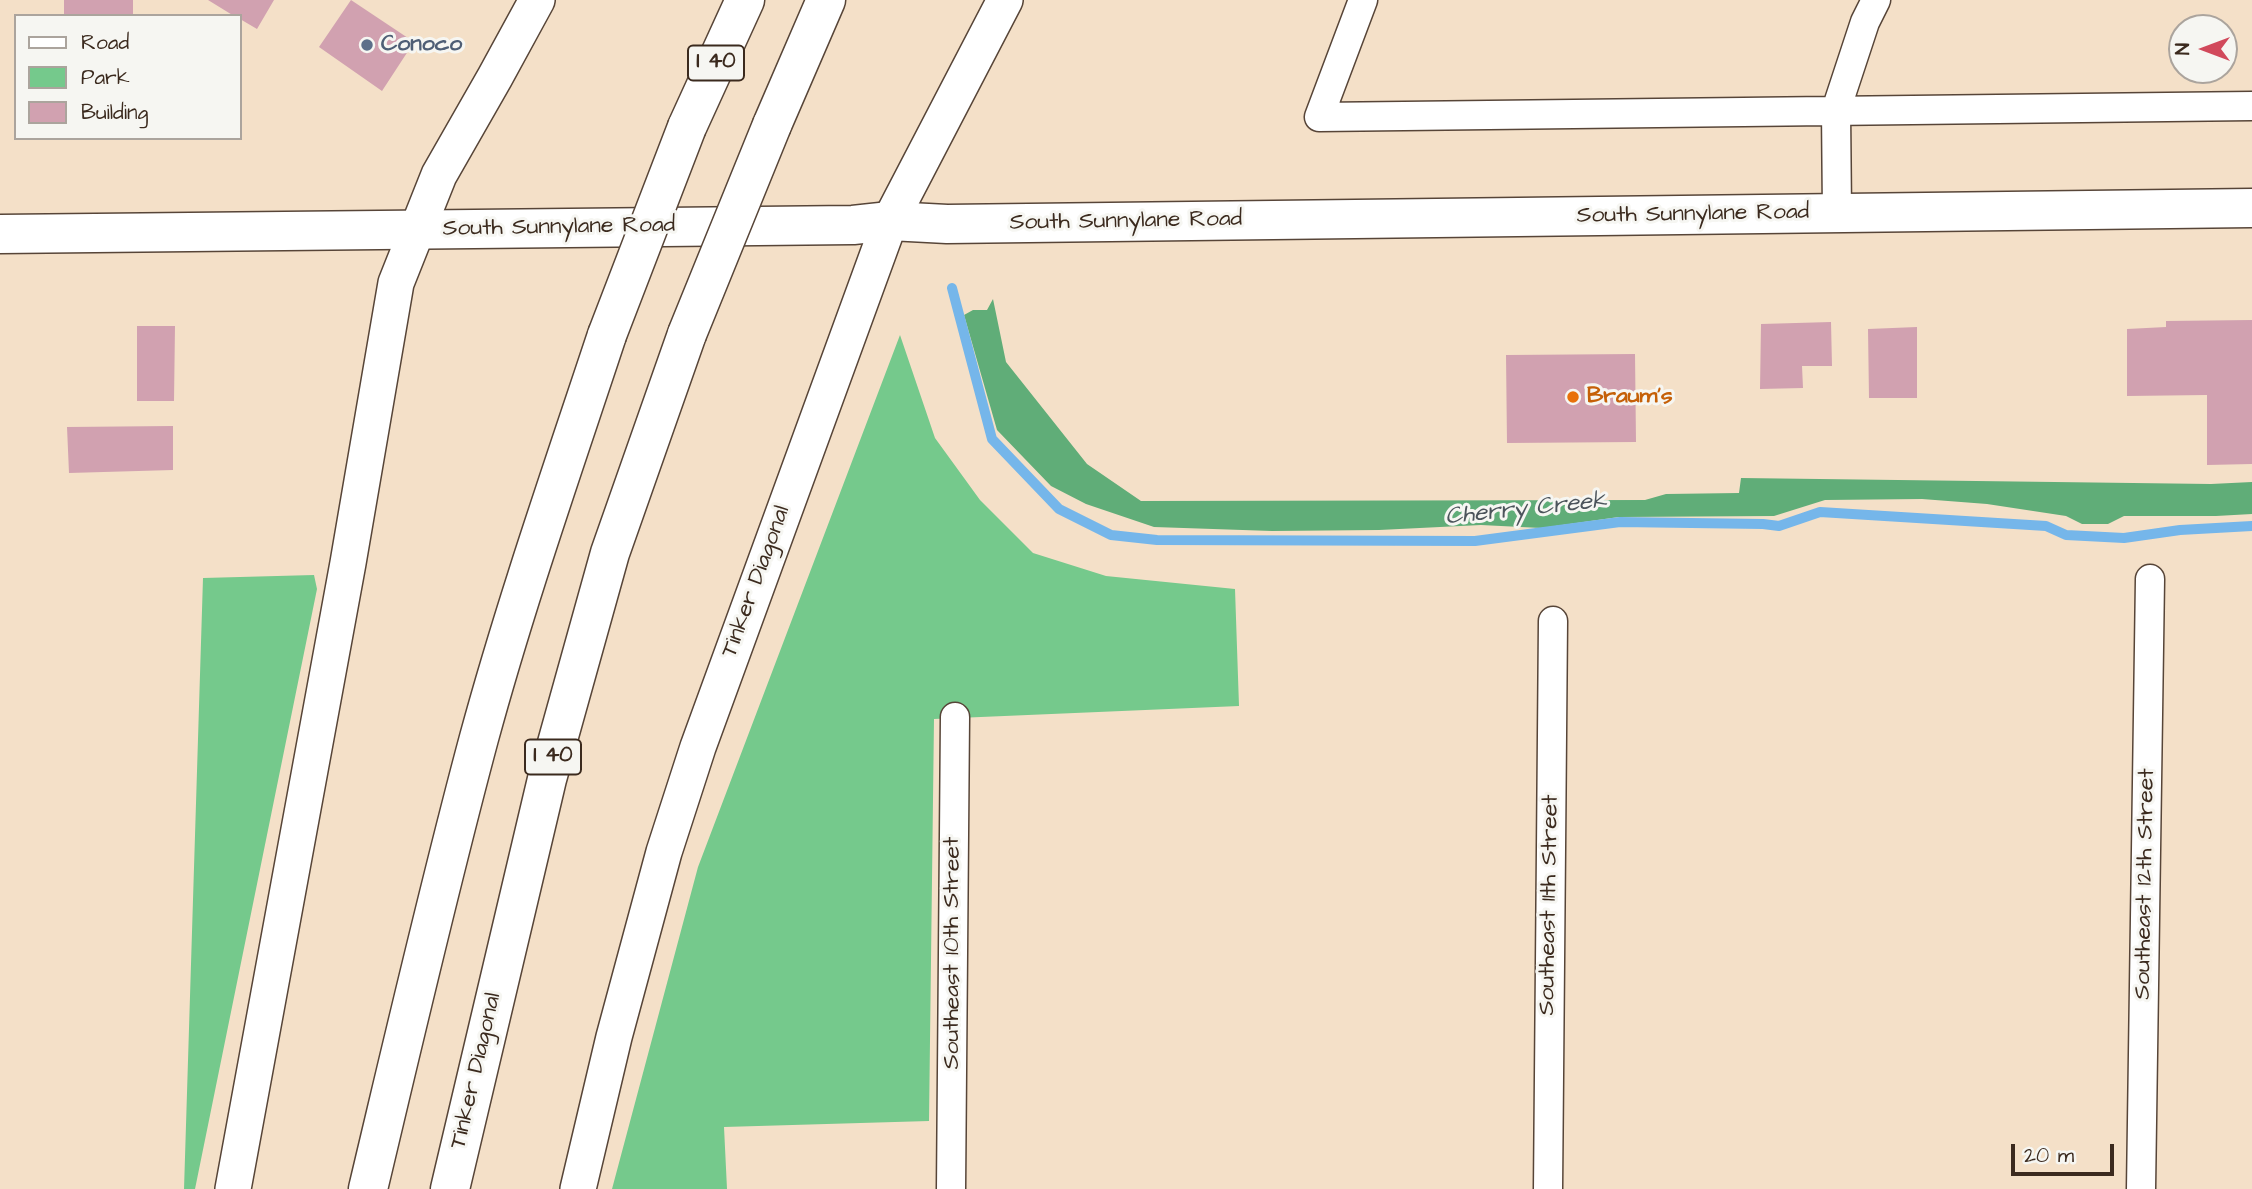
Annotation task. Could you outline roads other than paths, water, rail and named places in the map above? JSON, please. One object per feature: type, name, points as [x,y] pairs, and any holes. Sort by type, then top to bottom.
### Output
[{"type":"main road","name":"I 40","points":[[368,1189],[423,957],[480,736],[540,536],[607,335],[687,127],[745,0]]},
{"type":"main road","name":"Tinker Diagonal","points":[[450,1189],[554,752],[610,553],[687,334],[826,0]]},
{"type":"main road","name":"South Sunnylane Road","points":[[0,234],[853,225],[890,221],[972,224],[2252,208]]},
{"type":"street","points":[[233,1189],[348,563],[396,283],[439,174],[537,0]]},
{"type":"street","name":"Tinker Diagonal","points":[[578,1189],[621,1010],[664,852],[698,747],[890,221],[1005,0]]},
{"type":"street","points":[[1363,0],[1319,117],[2252,106]]},
{"type":"street","points":[[1837,213],[1836,110],[1865,22],[1876,0]]},
{"type":"street","name":"Southeast 12th Street","points":[[2141,1189],[2150,579]]},
{"type":"street","name":"Southeast 11th Street","points":[[1548,1189],[1553,621]]},
{"type":"street","name":"Southeast 10th Street","points":[[951,1189],[955,717]]},
{"type":"waterway","name":"Cherry Creek","points":[[952,288],[992,439],[1059,509],[1111,535],[1157,540],[1475,541],[1620,522],[1779,526],[1820,512],[2046,526],[2066,535],[2124,538],[2180,530],[2252,526]]},
{"type":"place","name":"Conoco","points":[[367,45]]},
{"type":"place","name":"Braum's","points":[[1573,397]]}]
